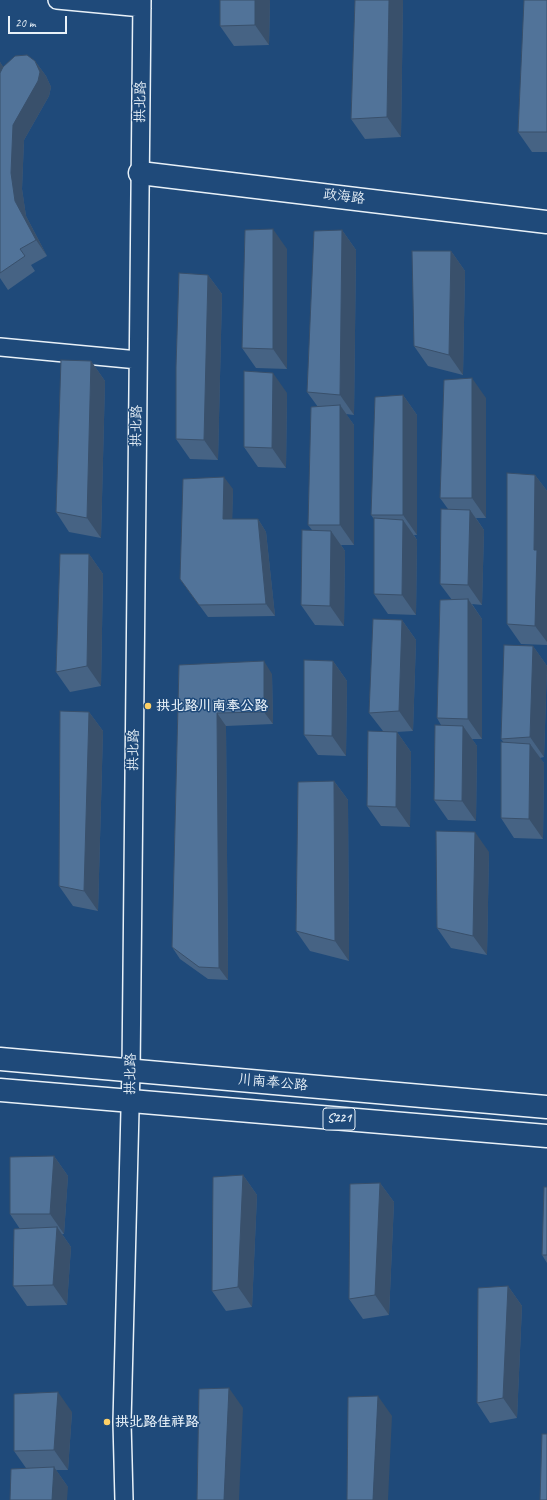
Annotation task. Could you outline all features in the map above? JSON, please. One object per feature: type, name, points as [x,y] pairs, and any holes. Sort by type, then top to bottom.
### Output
[{"type":"main road","name":"政海路","points":[[140,173],[547,222]]},
{"type":"main road","name":"川南奉公路","points":[[0,1059],[547,1107]]},
{"type":"main road","name":"S221","points":[[0,1090],[547,1136]]},
{"type":"street","points":[[57,0],[142,4]]},
{"type":"street","name":"拱北路","points":[[124,1500],[122,1422],[131,1071],[142,4]]},
{"type":"street","points":[[0,347],[138,360]]},
{"type":"building","points":[[220,0],[255,0],[255,25],[220,26]]},
{"type":"building","points":[[355,0],[389,0],[387,117],[351,119]]},
{"type":"building","points":[[524,0],[547,0],[547,132],[518,132]]},
{"type":"building","points":[[27,55],[35,61],[40,72],[38,81],[13,125],[11,173],[15,201],[36,240],[20,249],[25,256],[0,273],[0,73],[3,67],[15,56]]},
{"type":"building","points":[[273,229],[273,349],[242,348],[245,230]]},
{"type":"building","points":[[342,230],[340,395],[307,392],[314,231]]},
{"type":"building","points":[[412,251],[451,251],[449,355],[414,346]]},
{"type":"building","points":[[179,273],[208,275],[204,440],[176,439],[176,367]]},
{"type":"building","points":[[61,360],[91,361],[87,518],[56,512]]},
{"type":"building","points":[[244,371],[273,373],[272,448],[244,447]]},
{"type":"building","points":[[472,378],[472,498],[440,498],[444,380]]},
{"type":"building","points":[[403,395],[403,515],[371,515],[375,397]]},
{"type":"building","points":[[340,405],[340,525],[308,525],[311,407]]},
{"type":"building","points":[[507,473],[535,475],[534,550],[537,550],[535,626],[507,624]]},
{"type":"building","points":[[224,477],[223,519],[258,519],[266,604],[199,605],[180,579],[183,479]]},
{"type":"building","points":[[441,509],[470,510],[468,585],[440,584]]},
{"type":"building","points":[[374,518],[403,520],[402,595],[374,594]]},
{"type":"building","points":[[302,530],[331,531],[330,606],[301,605]]},
{"type":"building","points":[[60,554],[89,554],[87,666],[56,672]]},
{"type":"building","points":[[468,599],[468,719],[437,718],[440,600]]},
{"type":"building","points":[[373,619],[402,620],[399,711],[369,713]]},
{"type":"building","points":[[504,645],[533,646],[530,737],[501,739]]},
{"type":"building","points":[[304,660],[333,661],[332,736],[304,735]]},
{"type":"building","points":[[264,661],[264,712],[217,713],[219,968],[199,967],[172,947],[179,665]]},
{"type":"building","points":[[60,711],[89,712],[84,891],[59,886]]},
{"type":"building","points":[[435,725],[463,726],[462,801],[434,800]]},
{"type":"building","points":[[368,731],[397,732],[396,807],[367,806]]},
{"type":"building","points":[[501,742],[530,744],[529,819],[501,818]]},
{"type":"building","points":[[334,781],[335,941],[296,931],[298,782]]},
{"type":"building","points":[[436,831],[475,832],[473,936],[437,928]]},
{"type":"building","points":[[54,1156],[50,1214],[10,1214],[10,1157]]},
{"type":"building","points":[[243,1175],[238,1287],[212,1291],[213,1177]]},
{"type":"building","points":[[380,1183],[375,1295],[349,1299],[350,1184]]},
{"type":"building","points":[[544,1187],[547,1187],[547,1255],[542,1255]]},
{"type":"building","points":[[57,1227],[53,1285],[13,1286],[14,1229]]},
{"type":"building","points":[[508,1286],[503,1398],[477,1403],[478,1288]]},
{"type":"building","points":[[229,1388],[224,1500],[197,1500],[199,1389]]},
{"type":"building","points":[[58,1392],[54,1450],[14,1451],[14,1394]]},
{"type":"building","points":[[378,1396],[373,1500],[347,1500],[348,1397]]},
{"type":"building","points":[[542,1434],[547,1434],[547,1500],[540,1500]]},
{"type":"building","points":[[54,1467],[52,1500],[10,1500],[11,1469]]},
{"type":"place","name":"拱北路川南奉公路","points":[[148,706]]},
{"type":"place","name":"拱北路佳祥路","points":[[107,1422]]}]
